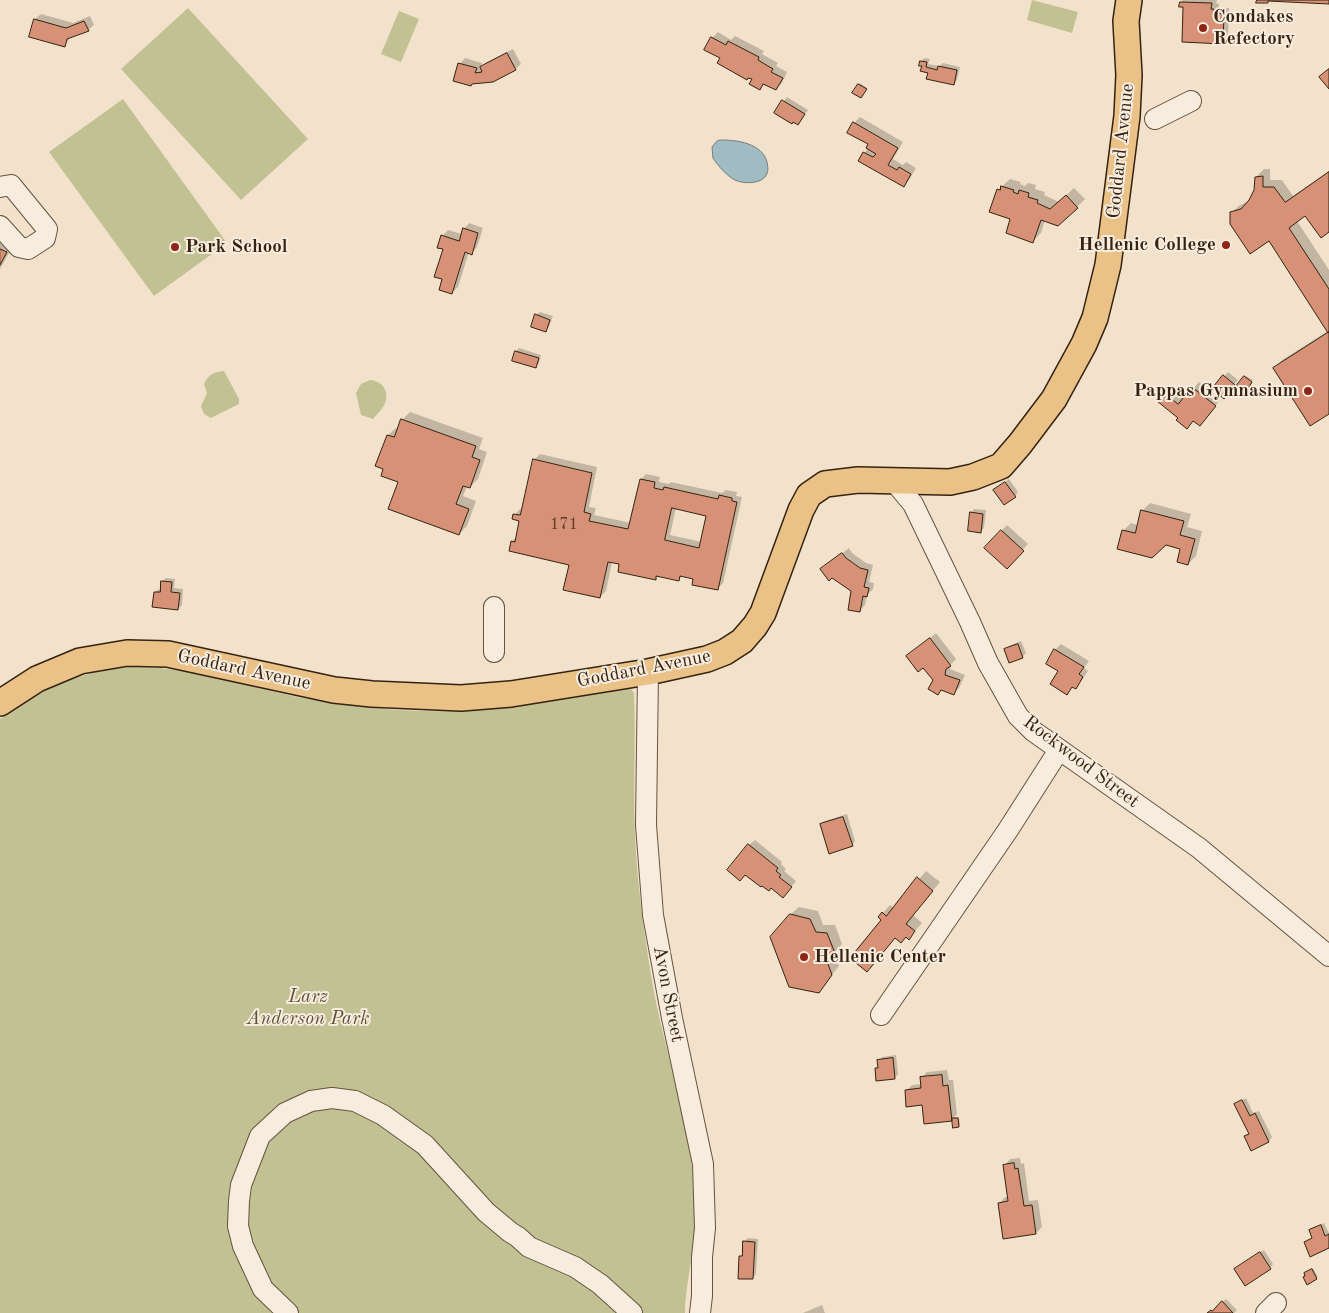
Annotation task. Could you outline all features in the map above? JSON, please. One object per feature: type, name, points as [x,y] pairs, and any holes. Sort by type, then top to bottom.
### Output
[{"type":"main road","name":"Goddard Avenue","points":[[0,703],[37,679],[80,661],[127,653],[168,654],[334,690],[372,694],[461,698],[511,694],[648,672],[706,659],[725,652],[742,642],[763,613],[801,510],[809,495],[825,484],[858,480],[950,482],[973,477],[1000,466],[1020,444],[1054,398],[1084,344],[1096,311],[1108,265],[1128,107],[1129,75],[1126,21],[1129,0]]},
{"type":"street","points":[[1155,119],[1191,101]]},
{"type":"street","points":[[0,187],[11,185],[48,229],[44,238],[28,249],[19,247],[0,226]]},
{"type":"street","name":"Rockwood Street","points":[[893,480],[913,504],[988,663],[1018,716],[1033,731],[1059,750],[1199,848],[1329,956]]},
{"type":"street","points":[[494,607],[494,652]]},
{"type":"street","name":"Avon Street","points":[[648,672],[646,825],[653,915],[672,1018],[703,1164],[705,1228],[700,1313]]},
{"type":"street","points":[[881,1015],[1008,830],[1059,750]]},
{"type":"street","points":[[288,1313],[263,1289],[243,1246],[238,1226],[238,1201],[241,1184],[260,1136],[286,1113],[311,1101],[332,1098],[356,1101],[383,1115],[425,1145],[486,1212],[510,1232],[529,1247],[554,1256],[581,1271],[600,1284],[632,1313]]},
{"type":"green space","points":[[1032,0],[1078,12],[1072,33],[1027,20]]},
{"type":"green space","points":[[188,8],[308,139],[241,200],[121,69]]},
{"type":"green space","points":[[399,11],[419,19],[401,62],[381,54]]},
{"type":"green space","points":[[123,99],[227,243],[154,296],[49,152]]},
{"type":"green space","points":[[224,371],[239,399],[239,404],[211,418],[204,414],[201,406],[207,393],[204,384],[212,374]]},
{"type":"green space","points":[[370,380],[378,382],[386,391],[384,405],[373,419],[361,415],[356,393],[361,384]]},
{"type":"green space","name":"Larz Anderson Park","points":[[129,667],[178,670],[298,697],[365,707],[409,710],[474,710],[512,706],[627,687],[632,690],[634,693],[635,711],[635,834],[641,908],[657,1007],[683,1112],[692,1165],[694,1226],[685,1313],[0,1313],[0,719],[30,699],[61,684],[94,673]]},
{"type":"water","points":[[717,141],[741,142],[760,151],[767,164],[768,171],[765,177],[759,181],[746,183],[729,176],[713,158],[712,147]]},
{"type":"building","points":[[1257,0],[1329,0],[1329,4],[1268,1],[1268,3],[1256,3]]},
{"type":"building","name":"Condakes Refectory","points":[[1180,2],[1212,3],[1211,9],[1214,9],[1214,13],[1224,14],[1223,44],[1182,42],[1183,7],[1179,7]]},
{"type":"building","points":[[34,19],[66,28],[84,21],[89,31],[67,39],[65,47],[29,37]]},
{"type":"building","points":[[711,37],[726,45],[728,41],[759,57],[758,60],[773,69],[771,72],[783,78],[776,90],[763,84],[760,90],[749,84],[752,79],[748,78],[747,80],[717,63],[720,58],[704,50]]},
{"type":"building","points":[[507,53],[516,70],[493,82],[472,84],[471,86],[453,81],[458,63],[477,68],[475,73],[482,72],[480,67]]},
{"type":"building","points":[[920,61],[927,62],[926,67],[937,70],[938,66],[957,70],[954,85],[926,79],[928,73],[920,71],[922,66],[919,66]]},
{"type":"building","points":[[1329,69],[1329,89],[1319,77]]},
{"type":"building","points":[[858,84],[867,89],[861,98],[852,93]]},
{"type":"building","points":[[782,100],[805,114],[798,125],[793,122],[792,124],[774,113]]},
{"type":"building","points":[[853,122],[898,148],[888,165],[897,170],[899,167],[911,174],[904,187],[858,161],[863,152],[873,157],[876,154],[866,148],[868,144],[847,133]]},
{"type":"building","points":[[1329,172],[1329,232],[1321,238],[1305,216],[1289,228],[1329,289],[1328,333],[1269,241],[1250,254],[1230,224],[1230,212],[1241,209],[1249,200],[1254,190],[1255,177],[1263,176],[1263,187],[1274,187],[1285,202]]},
{"type":"building","points":[[1001,186],[1014,190],[1013,192],[1018,194],[1019,190],[1029,193],[1028,197],[1038,200],[1037,203],[1050,209],[1066,195],[1078,208],[1058,226],[1041,220],[1033,243],[1006,233],[1010,219],[989,212],[997,189],[1000,190]]},
{"type":"building","points":[[463,228],[478,233],[472,255],[465,252],[452,294],[439,290],[442,279],[434,277],[443,249],[437,248],[441,235],[459,241]]},
{"type":"building","points":[[0,249],[7,252],[0,265]]},
{"type":"building","points":[[535,314],[550,320],[546,332],[531,327]]},
{"type":"building","name":"Pappas Gymnasium","points":[[1329,332],[1329,414],[1310,426],[1273,368]]},
{"type":"building","points":[[515,351],[539,358],[536,368],[512,361]]},
{"type":"building","points":[[1223,375],[1235,385],[1224,399],[1212,389]]},
{"type":"building","points":[[1244,376],[1252,382],[1246,392],[1237,385]]},
{"type":"building","points":[[1192,387],[1216,406],[1200,426],[1193,421],[1187,429],[1176,420],[1178,418],[1157,401],[1164,393],[1178,404]]},
{"type":"building","points":[[401,419],[476,446],[472,457],[480,460],[470,488],[463,486],[456,504],[469,509],[459,535],[388,509],[398,482],[381,476],[383,469],[375,466],[387,435],[394,437]]},
{"type":"building","points":[[533,459],[592,473],[584,512],[591,514],[589,521],[628,529],[640,479],[655,482],[654,488],[663,490],[664,487],[718,499],[719,495],[732,498],[732,501],[737,502],[718,590],[692,585],[693,579],[680,576],[679,581],[656,576],[656,580],[618,572],[619,564],[608,562],[600,598],[563,590],[569,565],[509,551],[511,541],[515,542],[519,521],[512,519],[513,514],[520,515]],"holes":[[[672,508],[706,516],[699,548],[665,540]]]},
{"type":"building","points":[[1005,482],[1016,497],[1004,505],[993,490]]},
{"type":"building","points":[[1141,510],[1184,521],[1180,535],[1195,539],[1188,565],[1177,562],[1180,549],[1166,545],[1152,558],[1117,549],[1122,530],[1135,533]]},
{"type":"building","points":[[970,512],[983,514],[981,533],[968,531]]},
{"type":"building","points":[[1001,530],[1024,551],[1007,569],[984,548]]},
{"type":"building","points":[[842,553],[860,568],[868,570],[864,587],[869,588],[867,597],[863,596],[860,612],[848,610],[851,591],[832,578],[829,581],[820,569]]},
{"type":"building","points":[[161,581],[172,582],[171,592],[180,593],[178,610],[152,607],[154,592],[160,592]]},
{"type":"building","points":[[930,638],[951,666],[946,669],[945,675],[960,680],[954,695],[941,690],[938,695],[928,689],[933,680],[923,668],[918,672],[906,656]]},
{"type":"building","points":[[1018,644],[1023,658],[1009,663],[1004,649]]},
{"type":"building","points":[[1054,649],[1084,667],[1079,674],[1083,677],[1076,689],[1072,687],[1067,695],[1050,684],[1058,671],[1046,664]]},
{"type":"building","points":[[843,817],[853,846],[829,854],[820,824]]},
{"type":"building","points":[[748,844],[778,868],[776,871],[781,875],[779,877],[792,887],[783,898],[771,888],[769,891],[761,887],[745,875],[740,881],[727,870]]},
{"type":"building","points":[[917,877],[933,891],[906,924],[915,931],[909,940],[906,937],[901,943],[895,938],[867,972],[850,958],[881,920],[878,917],[882,912],[886,916]]},
{"type":"building","name":"Hellenic Center","points":[[790,914],[810,919],[816,932],[827,933],[835,953],[827,961],[832,975],[819,993],[789,987],[770,937]]},
{"type":"building","points":[[893,1058],[895,1079],[876,1081],[875,1068],[878,1068],[877,1060]]},
{"type":"building","points":[[942,1075],[943,1086],[948,1085],[952,1121],[924,1124],[922,1105],[906,1107],[905,1090],[921,1088],[920,1077]]},
{"type":"building","points":[[1242,1100],[1250,1116],[1255,1113],[1269,1142],[1251,1151],[1244,1136],[1249,1134],[1234,1104]]},
{"type":"building","points":[[952,1118],[958,1118],[959,1127],[953,1128]]},
{"type":"building","points":[[1014,1163],[1015,1169],[1018,1168],[1024,1206],[1032,1205],[1036,1234],[1003,1239],[998,1203],[1008,1201],[1003,1165]]},
{"type":"building","points":[[1321,1225],[1325,1236],[1329,1234],[1329,1248],[1310,1257],[1304,1242],[1312,1238],[1309,1230]]},
{"type":"building","points":[[743,1241],[755,1242],[753,1279],[738,1279],[739,1256],[742,1256]]},
{"type":"building","points":[[1260,1252],[1271,1269],[1245,1286],[1234,1269]]},
{"type":"building","points":[[1312,1269],[1317,1279],[1307,1285],[1303,1277],[1305,1276],[1304,1273]]},
{"type":"building","points":[[1222,1301],[1233,1313],[1207,1313],[1212,1311]]},
{"type":"place","name":"Condakes Refectory","points":[[1203,28]]},
{"type":"place","name":"Hellenic College","points":[[1226,245]]},
{"type":"place","name":"Park School","points":[[175,247]]},
{"type":"place","name":"Pappas Gymnasium","points":[[1308,391]]},
{"type":"place","name":"Hellenic Center","points":[[804,957]]}]
